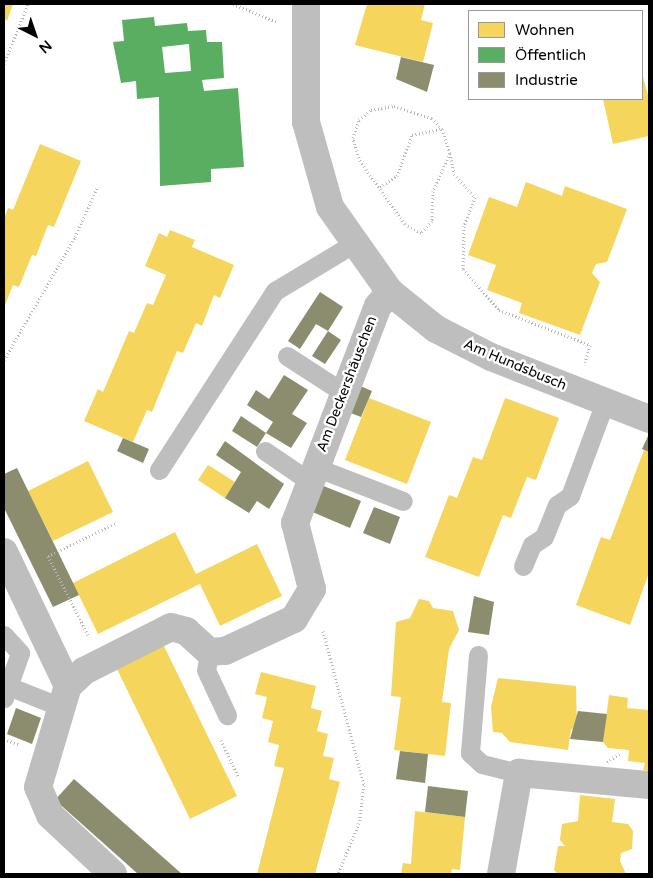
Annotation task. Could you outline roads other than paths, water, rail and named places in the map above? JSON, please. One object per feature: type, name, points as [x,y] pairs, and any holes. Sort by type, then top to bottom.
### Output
[{"type":"street","points":[[306,4],[303,33],[306,122],[330,207],[353,244],[390,292]]},
{"type":"street","name":"Am Hundsbusch","points":[[390,292],[436,329],[491,357],[649,419]]},
{"type":"street","name":"Am Deckershäuschen","points":[[209,652],[225,651],[294,619],[306,604],[312,589],[295,523],[312,474],[378,306],[390,292]]},
{"type":"street","points":[[4,552],[64,696]]},
{"type":"street","points":[[113,874],[39,811],[39,776],[64,696],[102,662],[171,627],[186,631],[209,652]]},
{"type":"street","points":[[501,874],[519,774],[649,785]]},
{"type":"lane","points":[[159,470],[275,291],[353,244]]},
{"type":"lane","points":[[287,356],[344,393]]},
{"type":"lane","points":[[523,566],[532,545],[544,536],[558,505],[570,496],[605,402]]},
{"type":"lane","points":[[265,451],[312,474],[403,501]]},
{"type":"lane","points":[[4,635],[20,653],[6,692],[64,696]]},
{"type":"lane","points":[[209,652],[206,670],[227,715]]},
{"type":"lane","points":[[478,654],[470,753],[482,764],[519,774]]}]
